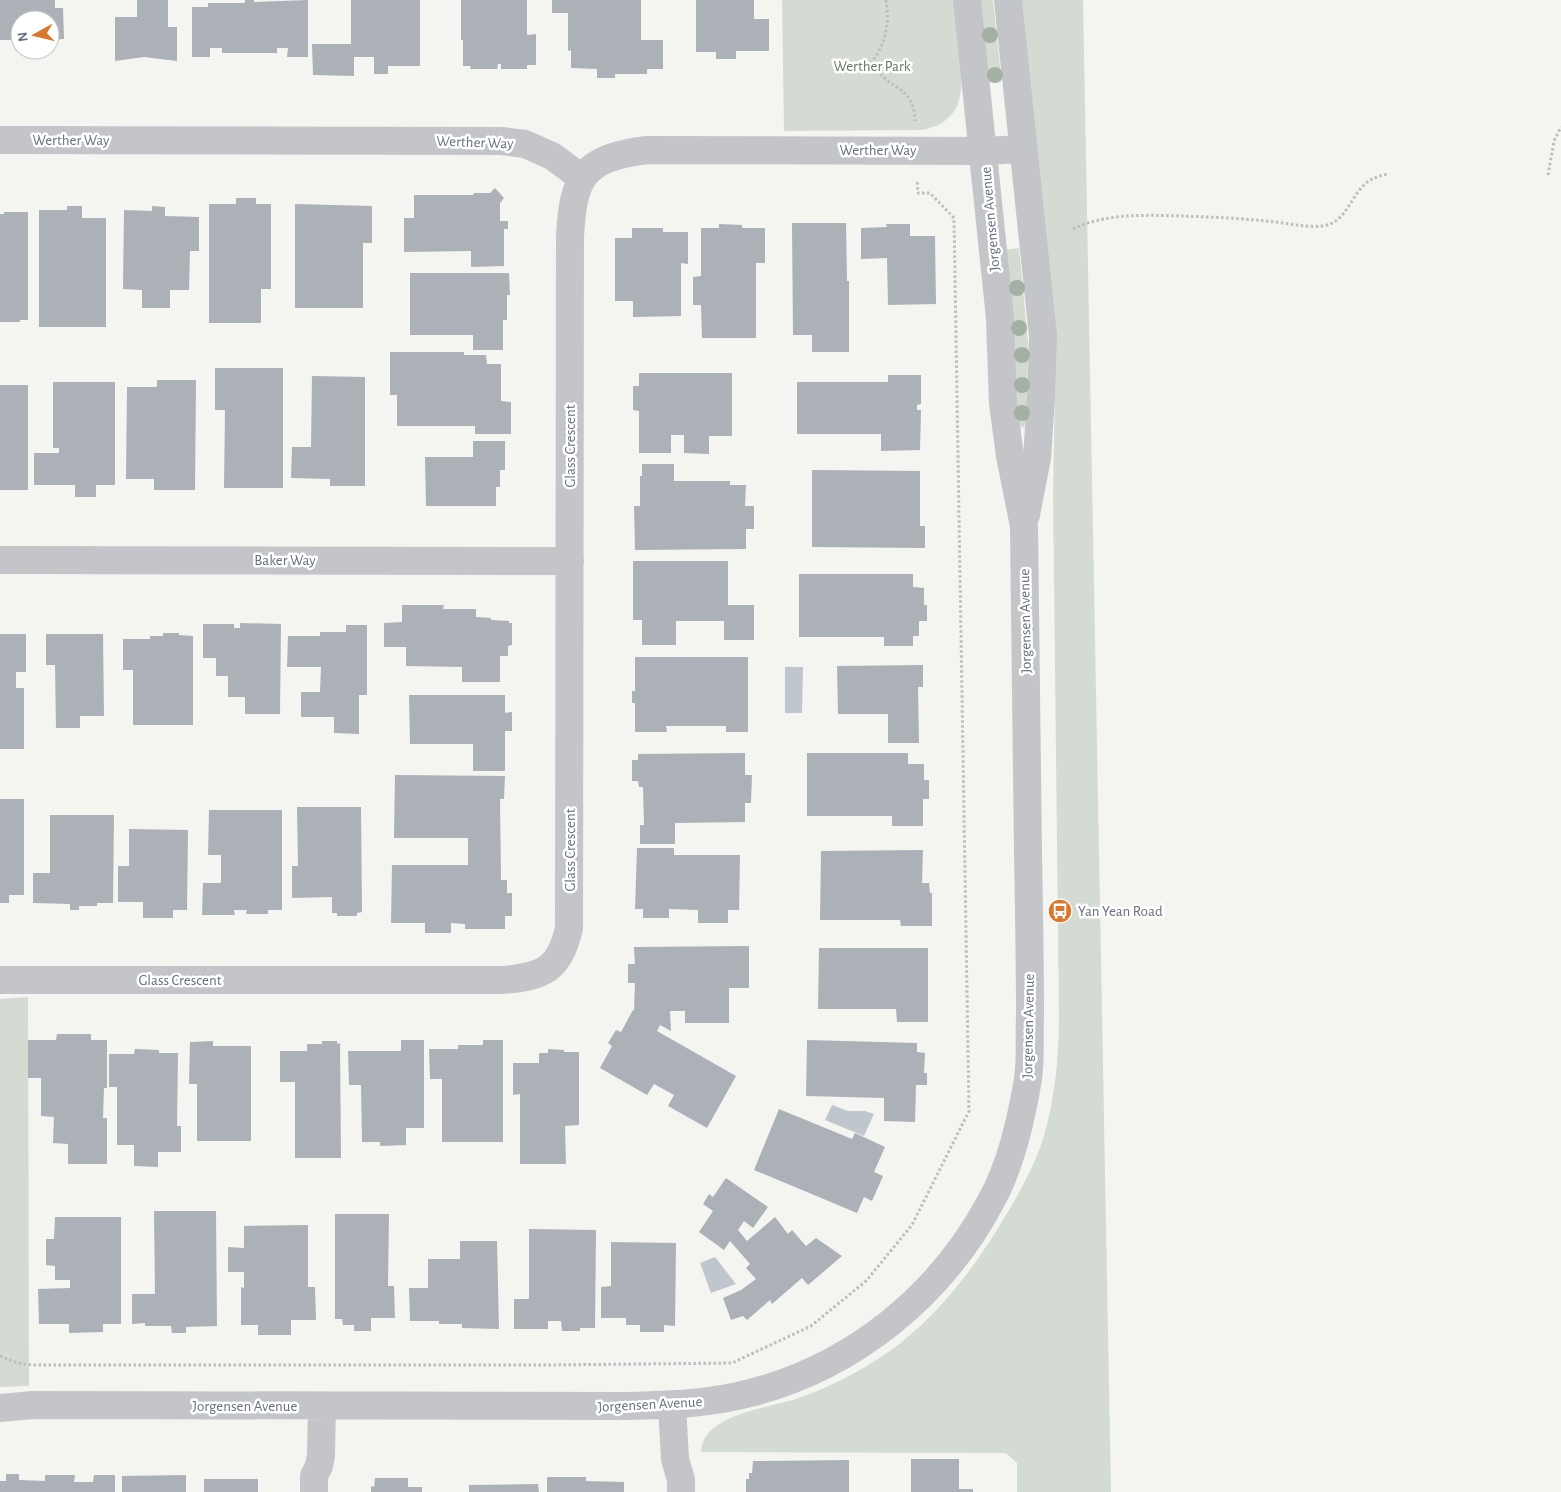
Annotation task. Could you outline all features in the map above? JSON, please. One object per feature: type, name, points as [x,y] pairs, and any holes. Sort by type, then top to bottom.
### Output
[{"type":"street","name":"Jorgensen Avenue","points":[[0,1408],[32,1404],[315,1406],[679,1404],[715,1400],[750,1393],[818,1369],[877,1334],[925,1292],[945,1270],[969,1237],[991,1201],[1007,1163],[1020,1119],[1029,1076],[1030,976],[1024,526],[1010,456],[1003,403],[1000,318],[967,0]]},
{"type":"street","name":"Jorgensen Avenue","points":[[1008,0],[1043,336],[1042,398],[1037,458],[1024,526]]},
{"type":"street","name":"Werther Way","points":[[0,140],[502,140],[525,144],[552,156],[582,178],[594,166],[609,158],[625,153],[647,150],[984,151],[1023,149]]},
{"type":"street","name":"Glass Crescent","points":[[0,980],[502,980],[528,978],[545,970],[558,959],[565,946],[569,928],[570,237],[574,194],[582,178]]},
{"type":"street","name":"Baker Way","points":[[0,560],[570,561]]},
{"type":"street","points":[[679,1404],[675,1459],[681,1486]]},
{"type":"street","points":[[314,1484],[321,1455],[315,1406]]},
{"type":"path","points":[[0,1356],[17,1363],[32,1365],[732,1363],[811,1326],[866,1281],[912,1225],[969,1111],[954,218],[930,193],[918,193],[915,109],[905,92],[877,72],[872,62],[888,29],[886,0]]},
{"type":"path","points":[[1548,175],[1554,142],[1561,126]]},
{"type":"path","points":[[1073,229],[1099,219],[1151,215],[1264,220],[1311,227],[1325,226],[1336,222],[1344,214],[1357,193],[1366,183],[1377,176],[1388,174]]},
{"type":"green space","name":"Werther Park","points":[[782,0],[954,0],[961,77],[959,100],[955,110],[947,119],[922,130],[784,131]]},
{"type":"green space","points":[[978,0],[993,0],[1001,76],[999,82],[988,82]]},
{"type":"green space","points":[[1019,0],[1083,0],[1111,1492],[1017,1492],[1017,1463],[1006,1453],[701,1452],[707,1435],[721,1423],[746,1412],[806,1396],[843,1379],[890,1351],[925,1321],[957,1287],[1009,1210],[1036,1158],[1051,1109],[1057,1063],[1059,1016],[1053,492],[1055,388],[1053,322]]},
{"type":"green space","points":[[1019,248],[1028,342],[1027,416],[1024,428],[1020,426],[1015,402],[1004,250]]},
{"type":"green space","points":[[28,997],[29,1386],[0,1387],[0,999]]},
{"type":"shaded area","points":[[785,667],[803,667],[802,713],[785,713]]},
{"type":"shaded area","points":[[832,1105],[848,1111],[865,1111],[874,1114],[864,1136],[825,1120]]},
{"type":"shaded area","points":[[715,1257],[736,1284],[711,1293],[700,1263]]},
{"type":"building","points":[[0,0],[55,0],[55,8],[63,8],[64,39],[60,39],[60,10],[10,10],[10,40],[0,40]]},
{"type":"building","points":[[137,0],[168,0],[168,27],[177,27],[177,61],[144,57],[115,61],[115,17],[137,17]]},
{"type":"building","points":[[245,0],[254,0],[254,2],[308,0],[308,57],[287,57],[288,48],[277,48],[277,53],[222,53],[222,48],[210,48],[210,57],[192,57],[192,7],[208,7],[208,3],[245,3]]},
{"type":"building","points":[[351,0],[420,0],[420,66],[388,66],[388,74],[374,74],[374,57],[354,57],[354,76],[313,75],[312,44],[351,44]]},
{"type":"building","points":[[461,0],[527,0],[527,35],[536,34],[536,65],[527,65],[527,69],[501,69],[501,64],[498,64],[497,69],[470,69],[471,66],[463,66]]},
{"type":"building","points":[[552,0],[641,0],[641,40],[663,40],[663,69],[647,69],[647,74],[615,74],[615,78],[597,78],[597,69],[571,68],[571,50],[568,51],[568,13],[552,13]]},
{"type":"building","points":[[696,0],[754,0],[754,19],[769,19],[769,51],[736,51],[736,59],[716,59],[716,52],[696,52]]},
{"type":"building","points":[[495,188],[504,198],[500,203],[500,221],[508,221],[508,229],[504,229],[504,266],[471,267],[471,251],[404,252],[404,218],[414,218],[414,195],[473,195],[474,193],[490,193]]},
{"type":"building","points":[[236,198],[256,198],[256,204],[271,204],[271,289],[261,289],[261,323],[209,323],[209,204],[236,204]]},
{"type":"building","points":[[295,204],[372,206],[372,243],[363,243],[363,308],[295,308]]},
{"type":"building","points":[[67,206],[82,206],[82,218],[106,218],[106,327],[39,327],[39,210],[67,210]]},
{"type":"building","points":[[152,206],[165,207],[165,216],[199,217],[199,251],[190,251],[189,290],[170,290],[170,308],[142,308],[142,290],[123,289],[124,210],[152,211]]},
{"type":"building","points":[[4,212],[28,212],[28,320],[20,320],[20,322],[0,322],[0,214],[4,214]]},
{"type":"building","points":[[792,223],[846,223],[847,281],[849,281],[849,352],[812,352],[812,335],[793,335]]},
{"type":"building","points":[[719,224],[742,225],[742,228],[765,228],[765,263],[756,263],[756,338],[702,338],[701,305],[693,305],[693,277],[701,276],[701,228],[719,228]]},
{"type":"building","points":[[886,224],[910,224],[910,236],[935,236],[936,304],[888,305],[887,258],[861,259],[861,228],[887,227]]},
{"type":"building","points":[[632,228],[663,228],[663,232],[688,232],[688,264],[681,263],[681,316],[633,317],[633,301],[615,301],[615,238],[632,238]]},
{"type":"building","points":[[410,273],[509,273],[510,295],[507,295],[507,320],[503,320],[503,350],[473,350],[473,335],[410,335]]},
{"type":"building","points":[[390,352],[464,352],[464,355],[486,355],[487,364],[501,364],[501,401],[511,402],[511,434],[475,434],[475,426],[397,426],[397,395],[390,395]]},
{"type":"building","points":[[215,368],[283,368],[283,488],[224,488],[225,410],[215,410]]},
{"type":"building","points":[[639,373],[732,373],[732,436],[709,436],[709,454],[684,453],[684,435],[671,435],[671,453],[639,453],[639,411],[633,410],[633,386],[639,386]]},
{"type":"building","points":[[888,375],[921,375],[921,404],[917,405],[917,410],[921,410],[920,450],[881,451],[881,434],[797,434],[797,382],[888,382]]},
{"type":"building","points":[[312,376],[365,377],[365,486],[330,486],[330,479],[291,478],[292,447],[311,447]]},
{"type":"building","points":[[157,380],[196,380],[195,490],[154,490],[154,479],[126,479],[127,387],[157,387]]},
{"type":"building","points":[[53,382],[115,382],[115,485],[96,485],[96,497],[75,497],[75,485],[34,485],[34,453],[59,453],[59,448],[53,448]]},
{"type":"building","points":[[0,385],[28,385],[28,490],[0,490]]},
{"type":"building","points":[[473,441],[505,441],[505,470],[500,470],[500,487],[496,487],[496,506],[426,506],[425,457],[473,457]]},
{"type":"building","points":[[642,464],[674,464],[674,481],[730,481],[730,485],[746,485],[745,506],[754,506],[754,529],[746,529],[746,549],[635,550],[634,506],[640,506]]},
{"type":"building","points":[[812,470],[920,471],[920,526],[925,526],[925,548],[812,547]]},
{"type":"building","points":[[633,561],[728,561],[728,605],[754,605],[754,640],[724,640],[724,621],[676,621],[676,645],[642,645],[642,620],[633,620]]},
{"type":"building","points":[[799,574],[913,574],[913,587],[924,588],[924,605],[927,605],[927,621],[919,621],[919,636],[913,636],[913,646],[884,646],[884,637],[799,637]]},
{"type":"building","points":[[402,605],[444,605],[443,609],[476,609],[476,617],[512,623],[512,645],[508,646],[508,656],[500,656],[500,682],[462,682],[462,667],[406,666],[406,647],[384,647],[384,623],[402,622]]},
{"type":"building","points":[[240,623],[281,624],[280,714],[245,714],[245,697],[228,697],[228,676],[216,676],[216,658],[203,658],[203,624],[234,624],[234,628],[240,628]]},
{"type":"building","points":[[346,625],[367,625],[367,695],[359,695],[359,734],[334,733],[334,717],[301,717],[301,692],[320,692],[321,667],[287,667],[288,636],[320,636],[320,632],[346,632]]},
{"type":"building","points":[[163,633],[179,633],[179,635],[193,636],[193,725],[133,725],[133,670],[123,670],[123,639],[150,639],[150,636],[163,636]]},
{"type":"building","points":[[0,634],[26,634],[26,672],[16,672],[16,688],[24,688],[24,749],[0,749]]},
{"type":"building","points":[[46,634],[103,634],[104,716],[80,716],[80,728],[56,728],[55,665],[46,665]]},
{"type":"building","points":[[635,657],[748,657],[748,732],[726,732],[726,726],[666,726],[667,732],[635,732],[635,703],[632,703],[632,691],[635,691]]},
{"type":"building","points":[[923,665],[923,687],[918,687],[919,743],[888,743],[888,714],[838,714],[837,666]]},
{"type":"building","points":[[409,695],[505,695],[505,713],[512,712],[512,731],[505,731],[505,771],[473,771],[473,744],[410,744]]},
{"type":"building","points":[[745,753],[745,775],[752,775],[751,803],[745,803],[745,822],[675,823],[675,844],[640,844],[640,825],[644,825],[643,787],[639,787],[638,781],[632,781],[632,760],[638,760],[638,754]]},
{"type":"building","points":[[807,753],[908,753],[908,764],[924,764],[924,780],[929,780],[929,799],[923,799],[923,826],[892,826],[892,816],[807,816]]},
{"type":"building","points":[[395,775],[505,776],[504,799],[500,799],[501,880],[507,880],[507,893],[512,893],[512,916],[505,916],[505,929],[465,929],[465,924],[451,923],[451,933],[425,933],[425,923],[391,923],[392,865],[468,865],[468,838],[394,838]]},
{"type":"building","points":[[0,799],[24,799],[24,895],[9,895],[9,903],[0,903]]},
{"type":"building","points":[[297,807],[361,807],[362,912],[357,913],[357,916],[337,916],[337,913],[332,913],[332,897],[292,898],[292,866],[298,866]]},
{"type":"building","points":[[209,810],[282,810],[282,910],[268,910],[268,914],[246,914],[247,910],[234,910],[235,915],[202,915],[203,883],[221,883],[221,855],[208,855]]},
{"type":"building","points":[[50,815],[114,815],[113,903],[97,903],[97,906],[79,906],[79,910],[70,910],[70,904],[33,903],[33,873],[50,873]]},
{"type":"building","points":[[129,829],[188,830],[187,910],[173,910],[173,918],[143,918],[143,902],[118,902],[118,866],[129,866]]},
{"type":"building","points":[[637,848],[674,848],[674,855],[740,855],[739,910],[728,910],[728,923],[698,923],[698,910],[669,909],[669,918],[643,918],[643,909],[635,909]]},
{"type":"building","points":[[923,850],[922,883],[929,883],[930,893],[932,893],[932,926],[901,926],[900,920],[820,920],[821,851]]},
{"type":"building","points":[[749,946],[749,988],[729,988],[729,1023],[685,1023],[685,1011],[670,1011],[671,1031],[660,1025],[657,1031],[736,1076],[707,1128],[668,1106],[674,1095],[654,1084],[647,1095],[600,1068],[612,1046],[608,1043],[616,1030],[621,1032],[634,1011],[635,983],[628,983],[628,964],[635,964],[634,947]]},
{"type":"building","points":[[819,948],[928,948],[928,1022],[897,1022],[896,1009],[818,1009]]},
{"type":"building","points":[[57,1034],[91,1034],[91,1040],[107,1040],[107,1088],[104,1088],[103,1118],[107,1118],[107,1164],[68,1164],[68,1144],[53,1143],[54,1117],[41,1116],[41,1078],[28,1078],[28,1040],[56,1040]]},
{"type":"building","points":[[401,1040],[424,1040],[424,1128],[406,1128],[406,1145],[380,1146],[380,1142],[362,1142],[361,1085],[349,1085],[348,1051],[401,1051]]},
{"type":"building","points":[[483,1040],[503,1040],[503,1142],[442,1142],[442,1079],[430,1079],[429,1049],[458,1049],[458,1045],[483,1045]]},
{"type":"building","points":[[807,1040],[917,1043],[917,1052],[925,1053],[924,1073],[927,1073],[927,1085],[916,1085],[915,1122],[884,1121],[884,1098],[806,1096]]},
{"type":"building","points":[[213,1041],[213,1046],[251,1046],[251,1141],[197,1141],[197,1084],[189,1084],[190,1042]]},
{"type":"building","points":[[322,1041],[337,1041],[337,1044],[340,1043],[341,1158],[295,1158],[295,1082],[280,1082],[280,1051],[307,1051],[307,1044],[322,1044]]},
{"type":"building","points":[[135,1049],[159,1050],[159,1053],[178,1053],[177,1126],[181,1126],[181,1152],[158,1152],[158,1167],[134,1166],[134,1145],[117,1145],[117,1087],[109,1087],[109,1054],[134,1054]]},
{"type":"building","points":[[548,1049],[579,1052],[579,1125],[565,1126],[566,1164],[520,1164],[520,1094],[513,1095],[513,1063],[539,1063],[539,1053],[548,1053]]},
{"type":"building","points":[[779,1109],[852,1139],[855,1133],[885,1147],[874,1172],[883,1176],[872,1201],[864,1197],[857,1213],[754,1170]]},
{"type":"building","points":[[726,1178],[768,1207],[753,1228],[744,1221],[738,1230],[747,1241],[775,1217],[788,1234],[792,1230],[806,1246],[816,1238],[842,1256],[808,1285],[802,1278],[772,1304],[770,1300],[747,1320],[743,1316],[731,1320],[723,1298],[741,1290],[756,1279],[746,1268],[750,1264],[730,1241],[724,1250],[699,1232],[713,1211],[703,1204],[709,1194],[713,1197]]},
{"type":"building","points":[[154,1211],[216,1211],[217,1326],[186,1327],[186,1333],[172,1333],[171,1326],[145,1326],[145,1323],[132,1324],[132,1294],[155,1294]]},
{"type":"building","points":[[335,1214],[389,1214],[388,1286],[394,1286],[395,1318],[371,1318],[371,1331],[354,1331],[354,1325],[343,1325],[342,1319],[335,1319]]},
{"type":"building","points":[[55,1217],[121,1217],[121,1324],[103,1324],[103,1332],[69,1333],[69,1324],[39,1324],[38,1289],[70,1288],[70,1280],[55,1280],[55,1266],[46,1265],[46,1239],[54,1239]]},
{"type":"building","points":[[308,1225],[308,1287],[315,1287],[316,1320],[291,1320],[291,1335],[258,1335],[258,1325],[241,1325],[241,1287],[244,1288],[244,1272],[228,1272],[228,1247],[244,1248],[244,1226]]},
{"type":"building","points":[[529,1229],[596,1230],[595,1328],[580,1328],[580,1331],[562,1331],[561,1321],[548,1321],[548,1329],[514,1329],[514,1299],[529,1299]]},
{"type":"building","points":[[460,1241],[497,1241],[499,1329],[462,1328],[462,1324],[439,1324],[439,1321],[410,1321],[409,1288],[428,1288],[428,1259],[460,1259]]},
{"type":"building","points":[[611,1242],[676,1243],[675,1326],[664,1325],[664,1332],[640,1332],[640,1325],[626,1325],[626,1318],[601,1318],[601,1287],[611,1286]]},
{"type":"building","points":[[911,1459],[959,1459],[959,1489],[973,1489],[973,1492],[911,1492]]},
{"type":"building","points":[[849,1460],[849,1492],[746,1492],[746,1479],[749,1479],[749,1473],[752,1473],[753,1461]]},
{"type":"building","points":[[6,1474],[19,1474],[19,1480],[45,1481],[45,1475],[75,1475],[74,1482],[93,1482],[94,1475],[115,1475],[115,1492],[0,1492],[0,1481],[6,1481]]},
{"type":"building","points":[[186,1475],[186,1492],[122,1492],[122,1476]]},
{"type":"building","points":[[547,1477],[586,1477],[586,1481],[624,1482],[624,1492],[547,1492]]},
{"type":"building","points":[[375,1478],[408,1478],[408,1487],[422,1487],[422,1492],[371,1492],[371,1486],[374,1487]]},
{"type":"building","points":[[204,1479],[258,1479],[258,1492],[204,1492]]},
{"type":"building","points":[[538,1484],[539,1492],[469,1492],[469,1485]]},
{"type":"place","name":"Yan Yean Road","points":[[1060,911]]}]
